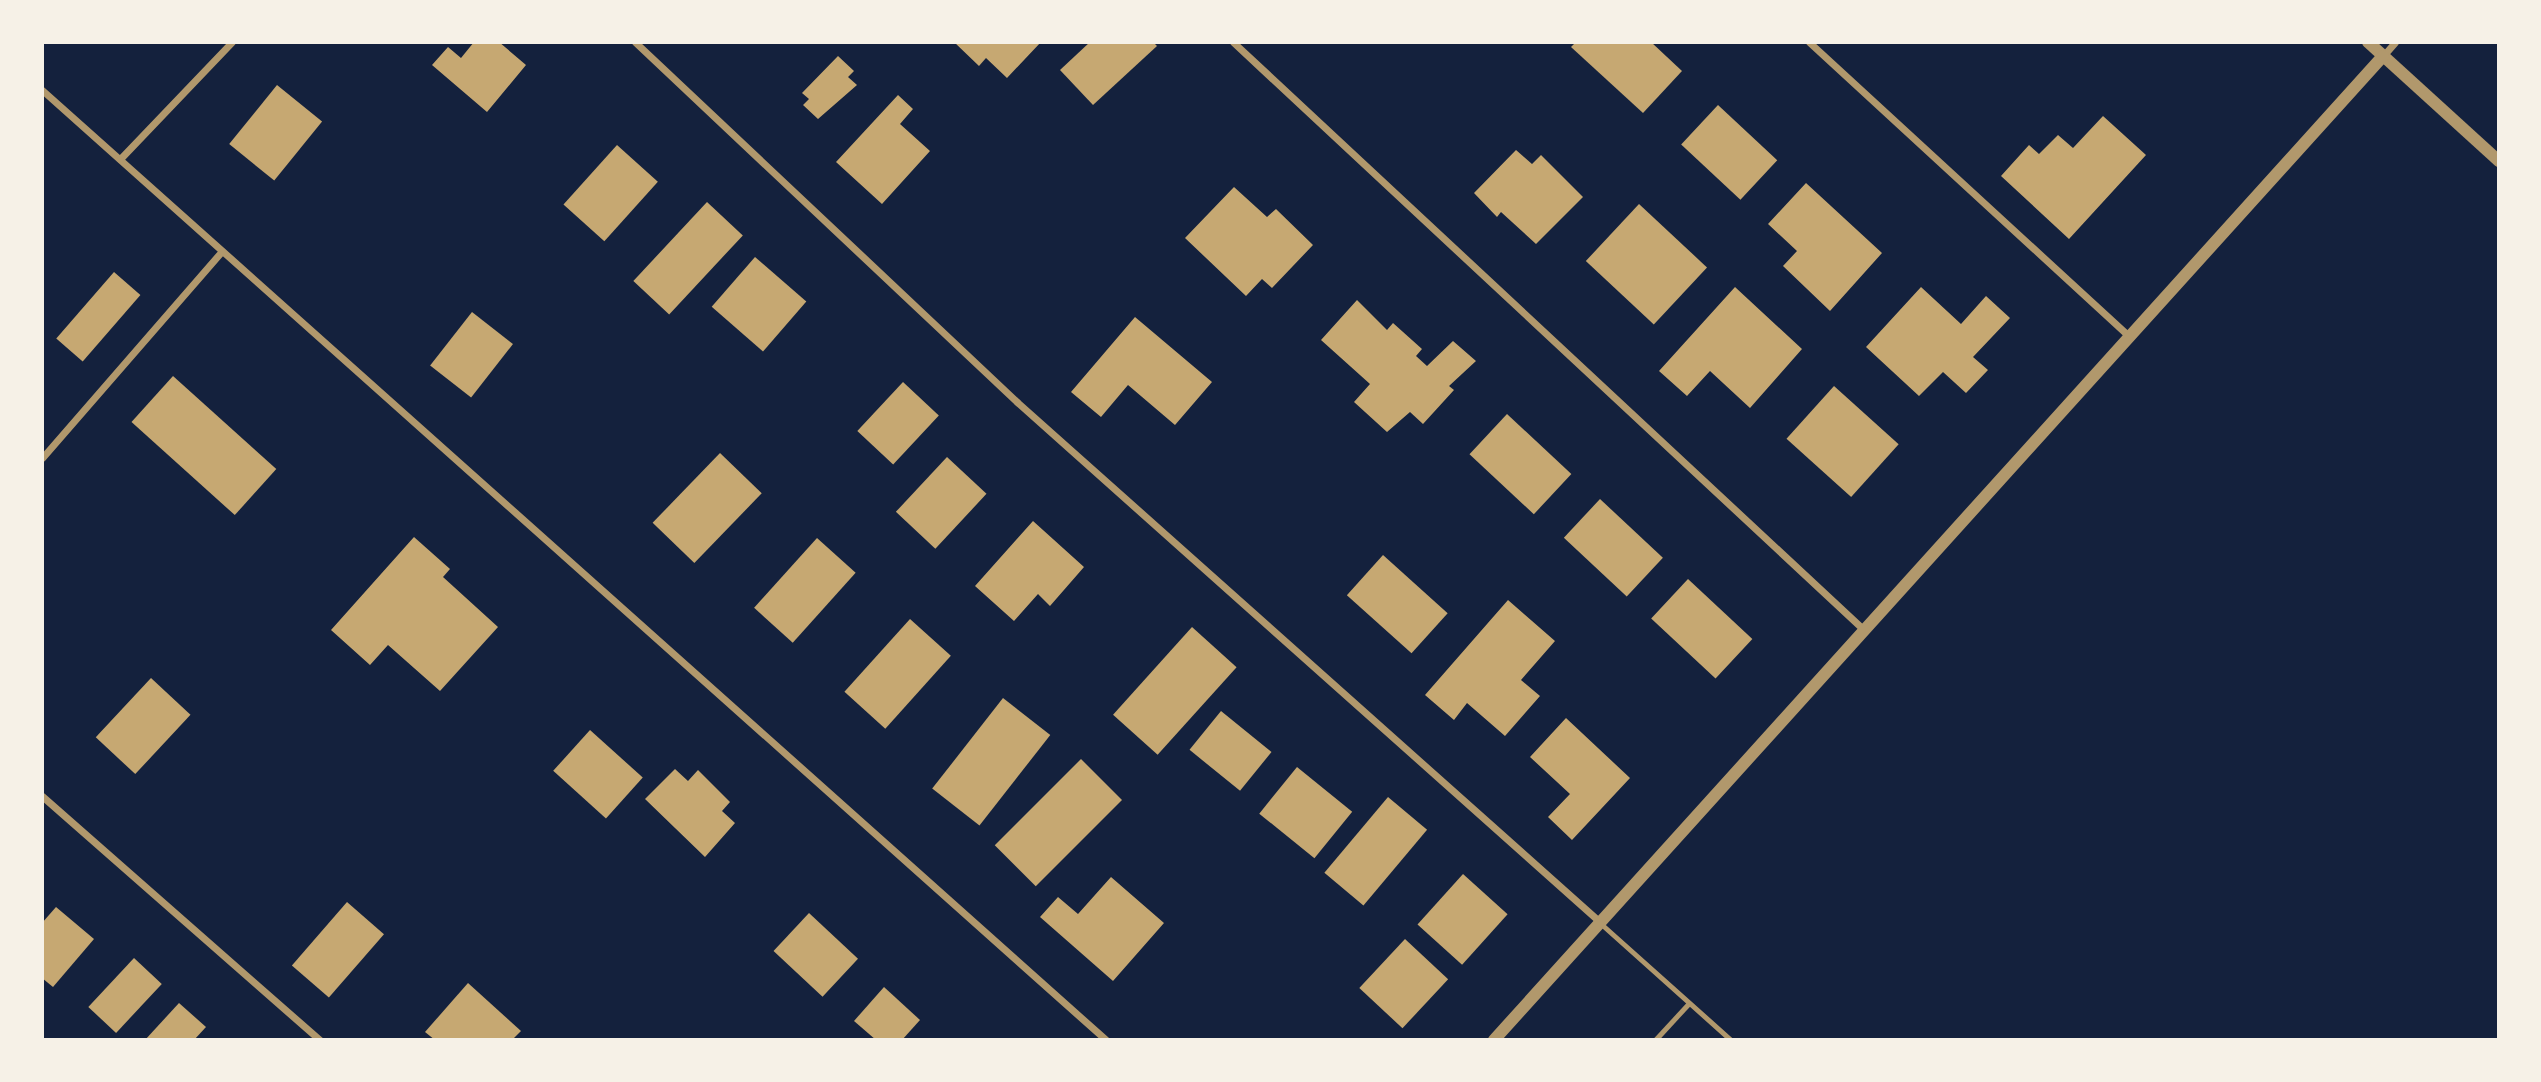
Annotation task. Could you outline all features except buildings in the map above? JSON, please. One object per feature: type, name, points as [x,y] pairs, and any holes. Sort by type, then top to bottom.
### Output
[{"type":"street","points":[[120,159],[232,42]]},
{"type":"street","points":[[635,42],[1017,402],[1600,922]]},
{"type":"street","points":[[1233,42],[1864,630]]},
{"type":"street","points":[[1809,42],[2129,336]]},
{"type":"street","points":[[2368,42],[2499,161]]},
{"type":"street","points":[[1494,1040],[2395,42]]},
{"type":"street","points":[[42,90],[1106,1040]]},
{"type":"street","points":[[42,458],[222,251]]},
{"type":"street","points":[[42,796],[320,1040]]},
{"type":"lane","points":[[1600,922],[1731,1040]]},
{"type":"lane","points":[[1655,1040],[1689,1003]]}]
